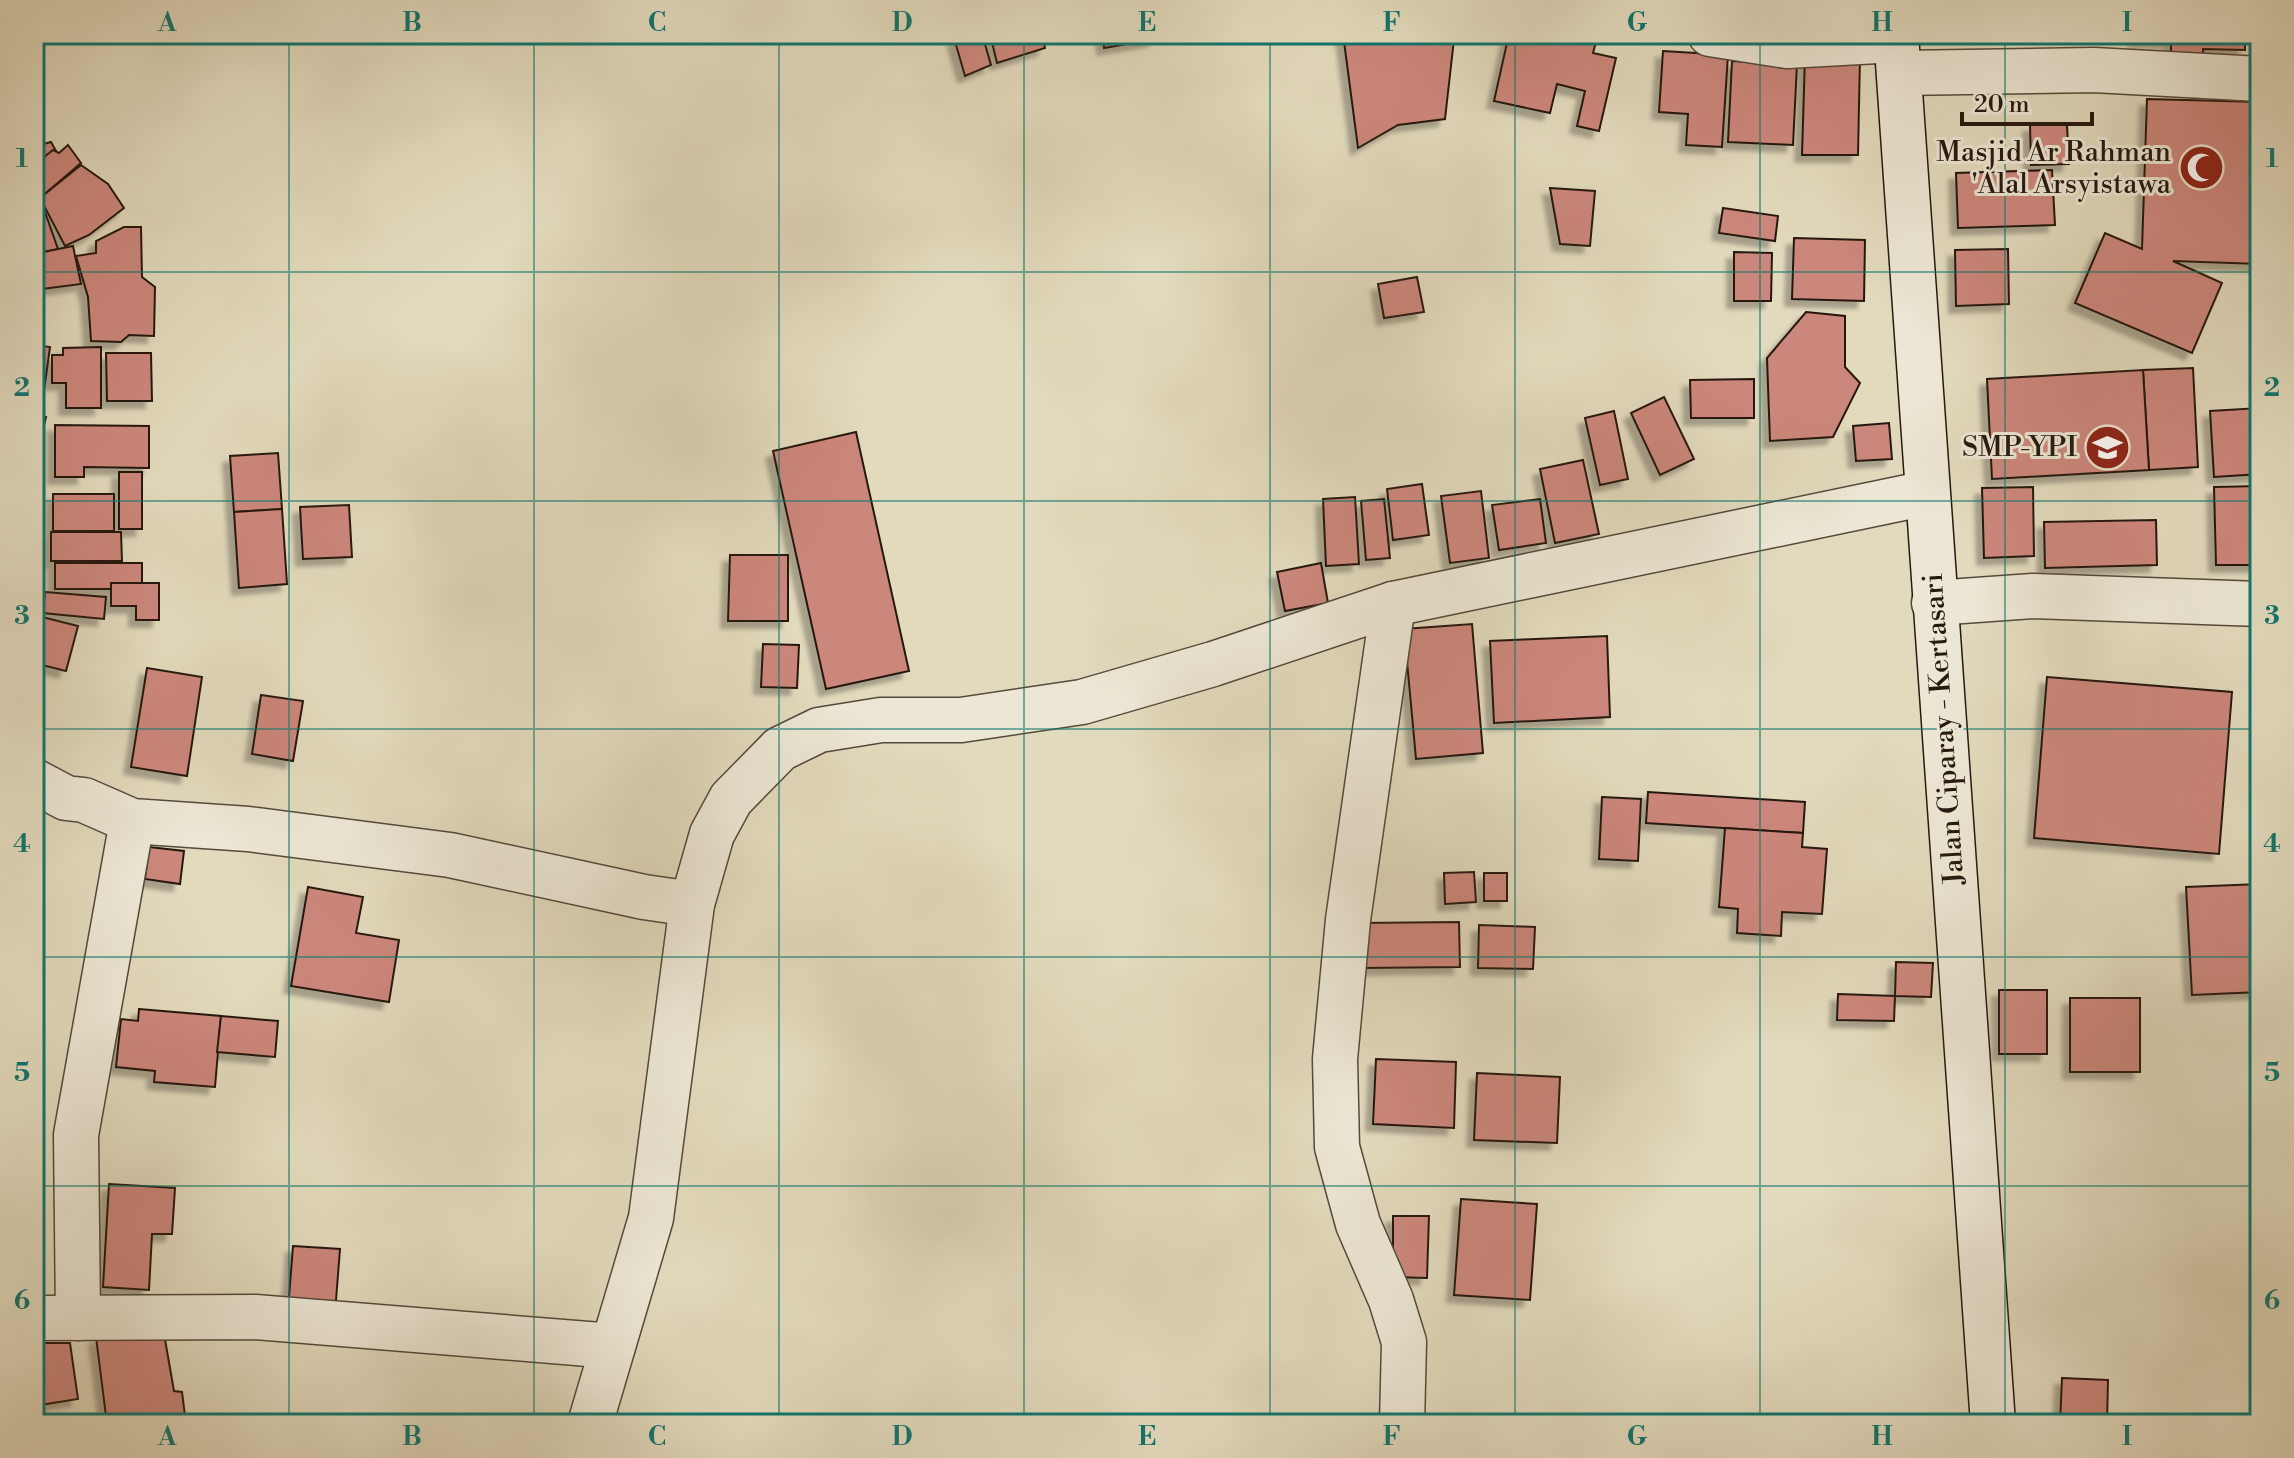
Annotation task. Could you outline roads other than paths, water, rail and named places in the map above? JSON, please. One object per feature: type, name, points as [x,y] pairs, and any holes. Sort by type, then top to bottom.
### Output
[{"type":"street","points":[[1710,34],[1787,46],[1897,49],[2094,70],[2260,79]]},
{"type":"street","name":"Jalan Ciparay - Kertasari","points":[[1897,49],[1993,1424]]},
{"type":"street","points":[[590,1424],[651,1218],[692,904],[712,834],[731,799],[780,749],[819,730],[881,720],[961,720],[1082,702],[1213,664],[1393,604],[1927,493]]},
{"type":"street","points":[[1934,603],[2033,596],[2260,604]]},
{"type":"street","points":[[1393,604],[1348,920],[1335,1059],[1337,1147],[1358,1224],[1391,1300],[1404,1342],[1402,1424]]},
{"type":"street","points":[[34,781],[66,798],[84,800],[132,821],[248,829],[450,855],[644,897],[692,904]]},
{"type":"street","points":[[78,1318],[76,1135],[132,821]]},
{"type":"street","points":[[34,1318],[255,1317],[613,1346]]},
{"type":"place","name":"Masjid Ar Rahman 'Alal Arsyistawa","points":[[2202,168]]},
{"type":"place","name":"SMP-YPI","points":[[2108,447]]}]
